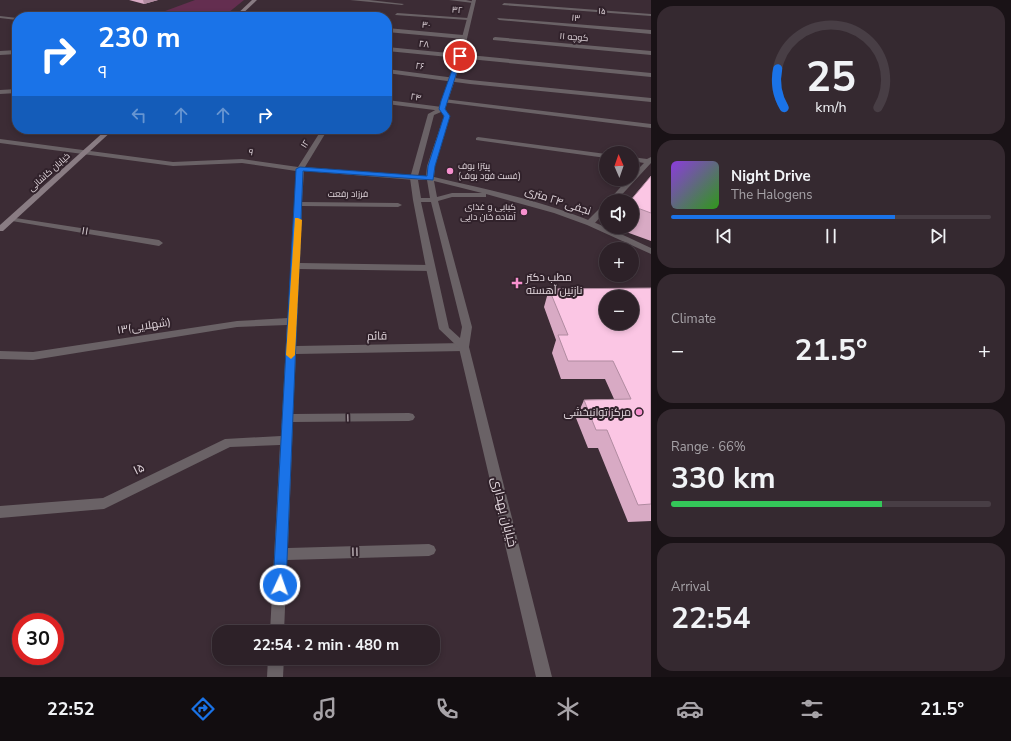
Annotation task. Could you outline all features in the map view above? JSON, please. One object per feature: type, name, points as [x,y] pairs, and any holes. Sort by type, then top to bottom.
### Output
[{"type":"main road","points":[[242,12],[255,0]]},
{"type":"main road","name":"خیابان کاشانی","points":[[0,229],[106,134]]},
{"type":"street","points":[[352,0],[404,2],[394,19]]},
{"type":"street","points":[[451,0],[473,1]]},
{"type":"street","name":"خیابان بهداری","points":[[464,347],[444,329],[430,268],[414,178],[432,114],[443,105],[460,56],[463,37],[473,1]]},
{"type":"street","name":"۱۵","points":[[504,4],[651,15]]},
{"type":"street","name":"۳۲","points":[[397,14],[468,19]]},
{"type":"street","points":[[0,17],[12,18]]},
{"type":"street","name":"۱۳","points":[[499,19],[651,32]]},
{"type":"street","name":"۳۰","points":[[392,30],[463,37]]},
{"type":"street","name":"کوچه ۱۱","points":[[495,39],[651,52]]},
{"type":"street","name":"۲۸","points":[[392,49],[651,75]]},
{"type":"street","points":[[0,53],[12,52]]},
{"type":"street","name":"۲۶","points":[[392,72],[651,100]]},
{"type":"street","points":[[0,92],[12,91]]},
{"type":"street","name":"۲۴","points":[[392,102],[443,105],[651,126]]},
{"type":"street","name":"خیابان بهداری","points":[[443,105],[447,116],[431,166],[430,178],[434,200],[467,327],[464,347],[544,677]]},
{"type":"street","name":"۱۲","points":[[300,169],[322,134]]},
{"type":"street","points":[[478,139],[599,155]]},
{"type":"street","name":"۹","points":[[0,142],[174,164],[242,161],[300,169],[430,178]]},
{"type":"street","points":[[639,159],[650,160]]},
{"type":"street","points":[[618,194],[650,160]]},
{"type":"street","points":[[277,625],[300,169]]},
{"type":"street","name":"نجفی ۲۴ متری","points":[[430,178],[501,195],[557,211],[590,223],[651,251]]},
{"type":"street","name":"نجفی ۲۴ متری","points":[[417,200],[434,200],[452,195],[501,195]]},
{"type":"street","name":"فرزاد رفعت","points":[[299,204],[398,205]]},
{"type":"street","points":[[590,223],[599,214]]},
{"type":"street","name":"۱۱","points":[[12,219],[159,243]]},
{"type":"street","points":[[295,266],[430,268]]},
{"type":"street","name":"۱۳(شهلایی)","points":[[0,355],[33,356],[237,324],[292,321]]},
{"type":"street","name":"قائم","points":[[291,350],[464,347]]},
{"type":"street","name":"۱","points":[[288,418],[408,417]]},
{"type":"street","name":"۱۵","points":[[0,512],[104,503],[229,442],[287,440]]},
{"type":"street","name":"۱۱","points":[[281,554],[429,550]]},
{"type":"street","points":[[275,677],[276,665]]},
{"type":"shaded area","points":[[195,0],[244,0],[229,12],[162,12]]},
{"type":"building","points":[[651,176],[651,213],[639,209],[639,194],[636,194]]},
{"type":"building","name":"مرکز توانبخشی","points":[[651,288],[651,504],[638,505],[607,430],[596,430],[584,400],[631,399],[613,361],[568,361],[558,335],[568,335],[549,289]]},
{"type":"slow traffic","points":[[291,355],[298,220]]},
{"type":"place","name":"پیتزا بوف (فست فود بوف)","points":[[450,171]]},
{"type":"place","name":"کبابی و غذای آماده خان دایی","points":[[524,212]]},
{"type":"place","name":"مطب دکتر نازنین آهسته","points":[[517,283]]},
{"type":"place","name":"مرکز توانبخشی","points":[[639,412]]},
{"type":"route","points":[[280,585],[300,169],[430,178],[431,166],[447,116],[442,109],[460,56]]}]
